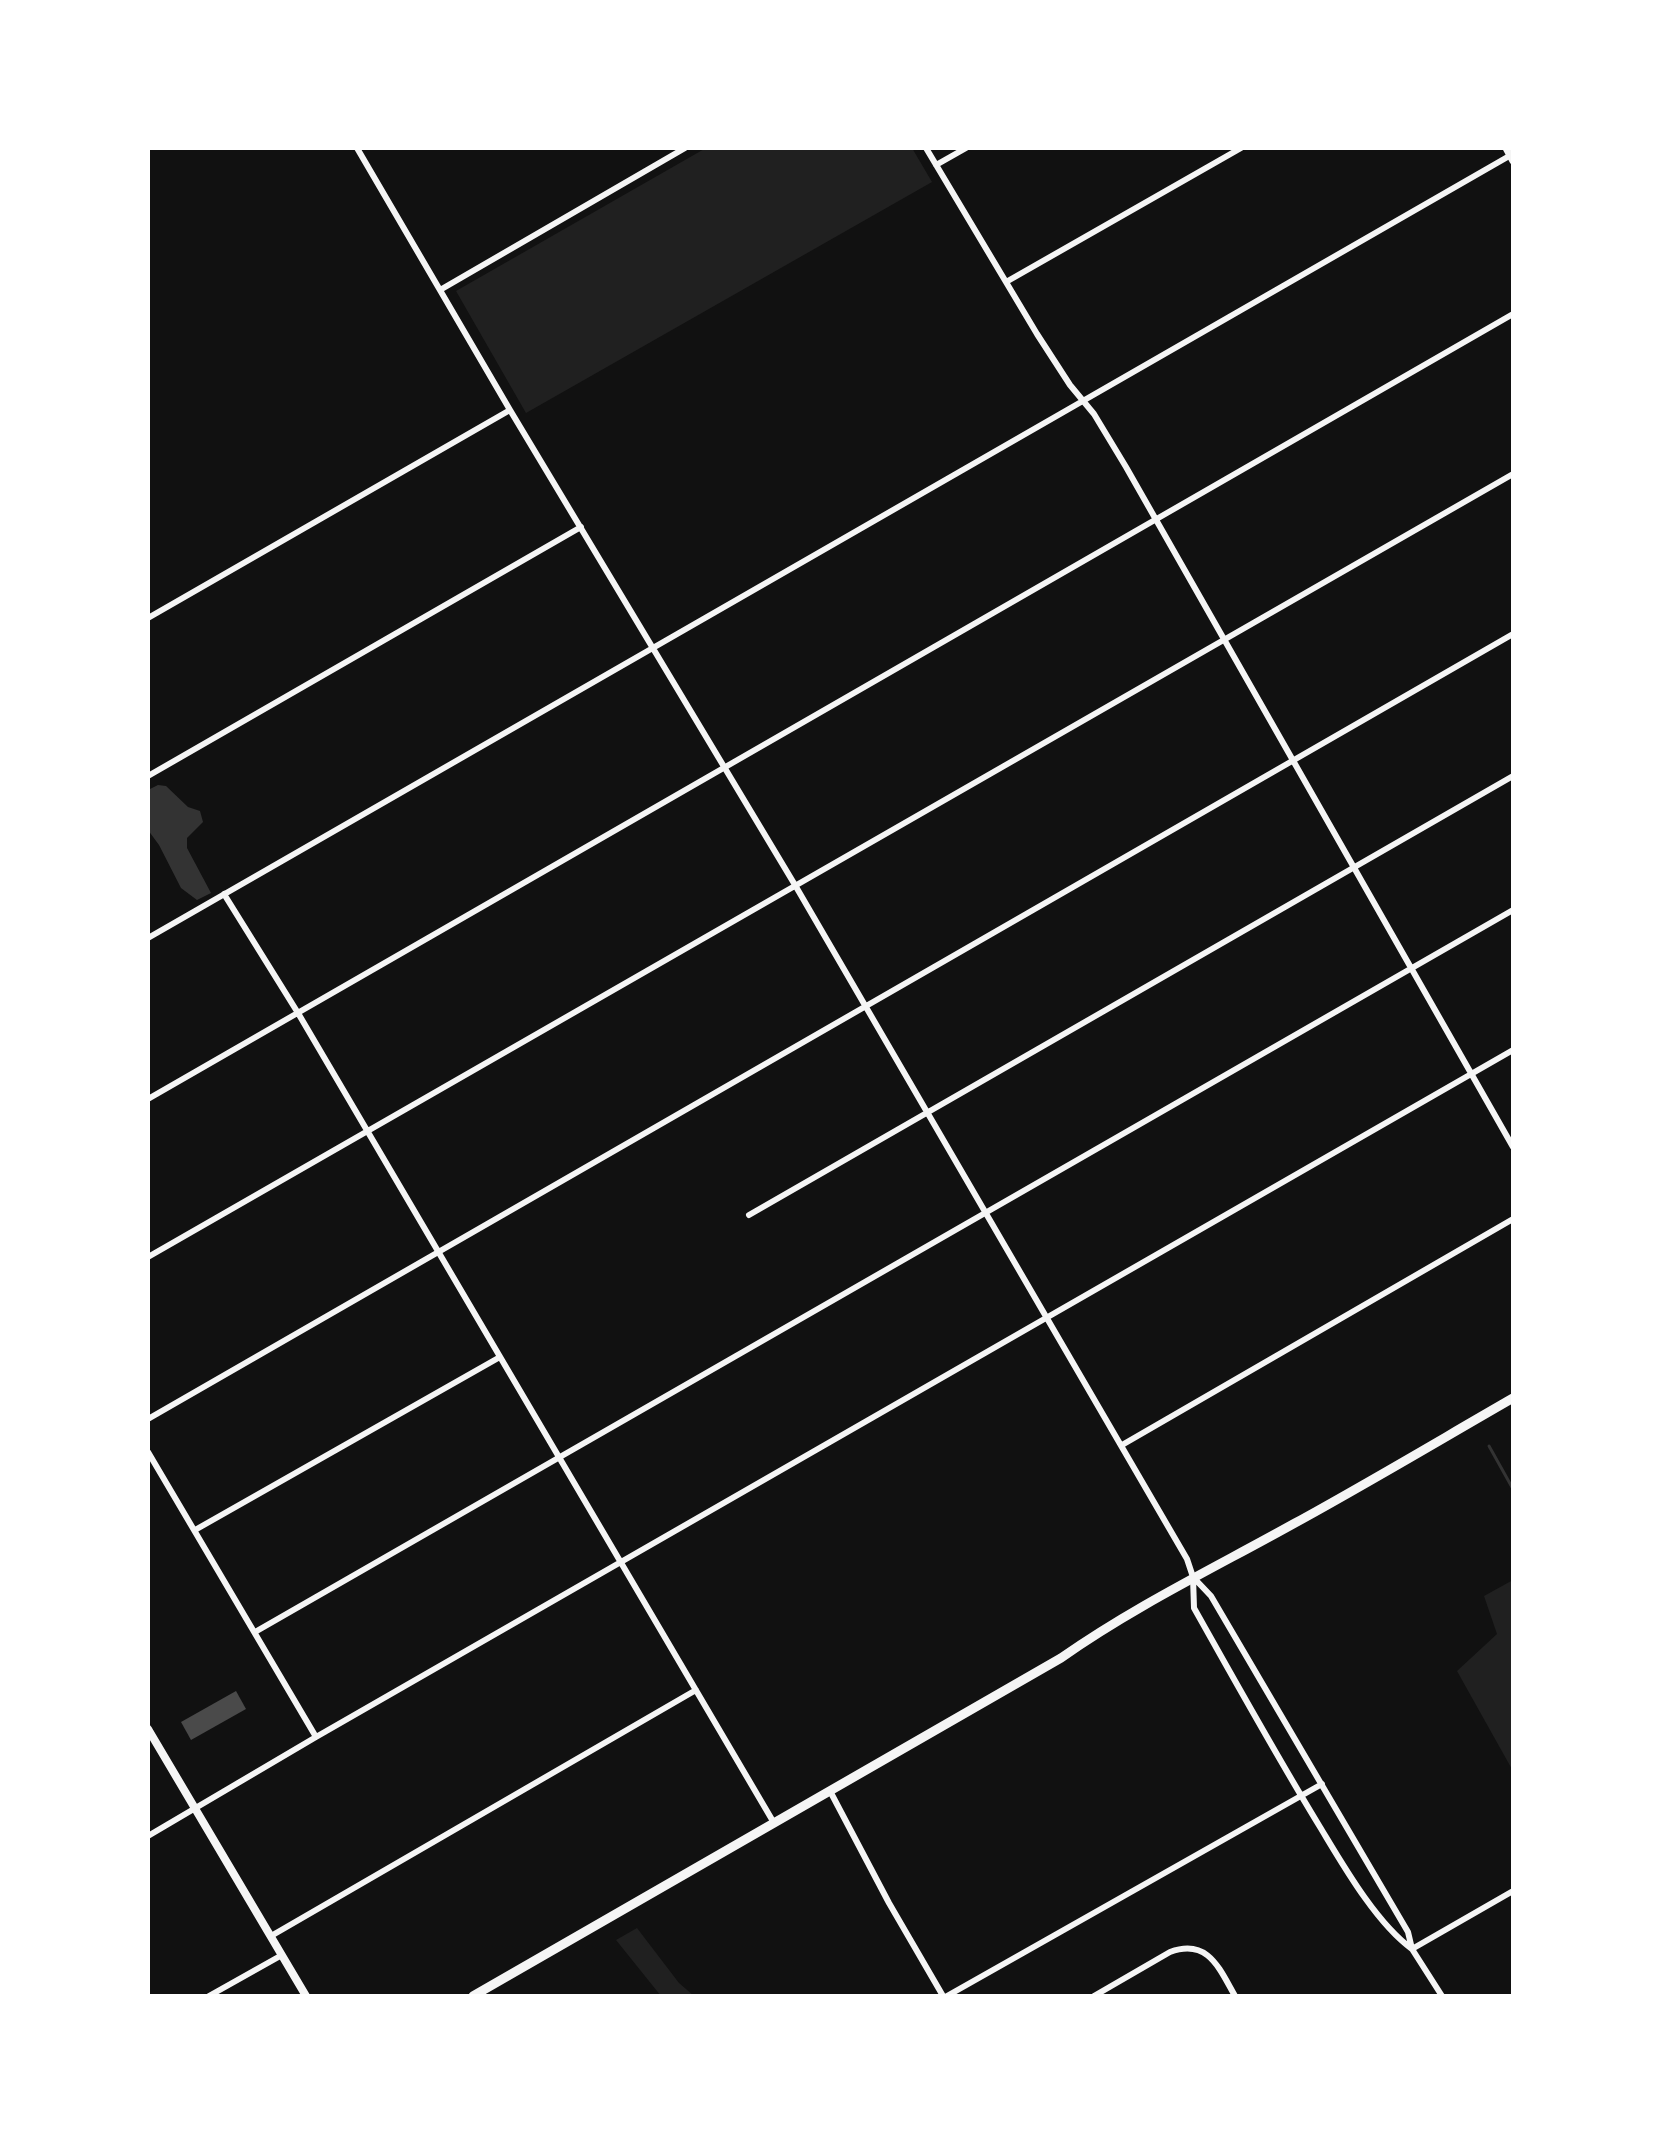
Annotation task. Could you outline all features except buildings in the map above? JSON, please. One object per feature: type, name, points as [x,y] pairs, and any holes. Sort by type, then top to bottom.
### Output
[{"type":"main road","points":[[473,1996],[1061,1658],[1104,1628],[1513,1398]]},
{"type":"main road","points":[[148,1729],[306,1996]]},
{"type":"street","points":[[357,148],[795,885],[1122,1445],[1187,1559],[1193,1577],[1194,1608],[1301,1795],[1347,1872],[1397,1938],[1412,1949]]},
{"type":"street","points":[[440,290],[685,148]]},
{"type":"street","points":[[926,148],[1006,282],[1070,385],[1102,427],[1157,520],[1513,1147]]},
{"type":"street","points":[[936,165],[966,148]]},
{"type":"street","points":[[1006,282],[1241,148]]},
{"type":"street","points":[[148,938],[1510,155]]},
{"type":"street","points":[[148,1099],[1513,314]]},
{"type":"street","points":[[148,618],[510,410]]},
{"type":"street","points":[[148,1257],[1513,474]]},
{"type":"street","points":[[148,776],[581,527]]},
{"type":"street","points":[[148,1419],[1513,634]]},
{"type":"street","points":[[749,1215],[1513,776]]},
{"type":"street","points":[[224,894],[298,1013],[774,1823]]},
{"type":"street","points":[[255,1632],[1513,910]]},
{"type":"street","points":[[148,1836],[1513,1050]]},
{"type":"street","points":[[1122,1445],[1513,1219]]},
{"type":"street","points":[[195,1530],[500,1357]]},
{"type":"street","points":[[148,1452],[316,1737]]},
{"type":"street","points":[[1193,1577],[1211,1596],[1408,1932],[1412,1949],[1442,1996]]},
{"type":"street","points":[[271,1936],[696,1690]]},
{"type":"street","points":[[830,1791],[889,1903],[945,1996],[1322,1784]]},
{"type":"street","points":[[1412,1949],[1513,1891]]},
{"type":"street","points":[[1094,1996],[1180,1948],[1192,1948],[1213,1959],[1235,1996]]},
{"type":"street","points":[[209,1996],[282,1955]]},
{"type":"shaded area","points":[[706,148],[912,148],[932,182],[526,413],[456,291]]},
{"type":"shaded area","points":[[158,785],[166,786],[188,807],[200,811],[203,822],[187,838],[187,848],[211,893],[197,900],[181,888],[148,830],[148,790]]},
{"type":"shaded area","points":[[1513,1580],[1513,1771],[1457,1671],[1497,1634],[1484,1596]]},
{"type":"shaded area","points":[[637,1928],[679,1983],[694,1996],[661,1996],[616,1940]]},
{"type":"waterway","points":[[1489,1446],[1513,1489]]}]
